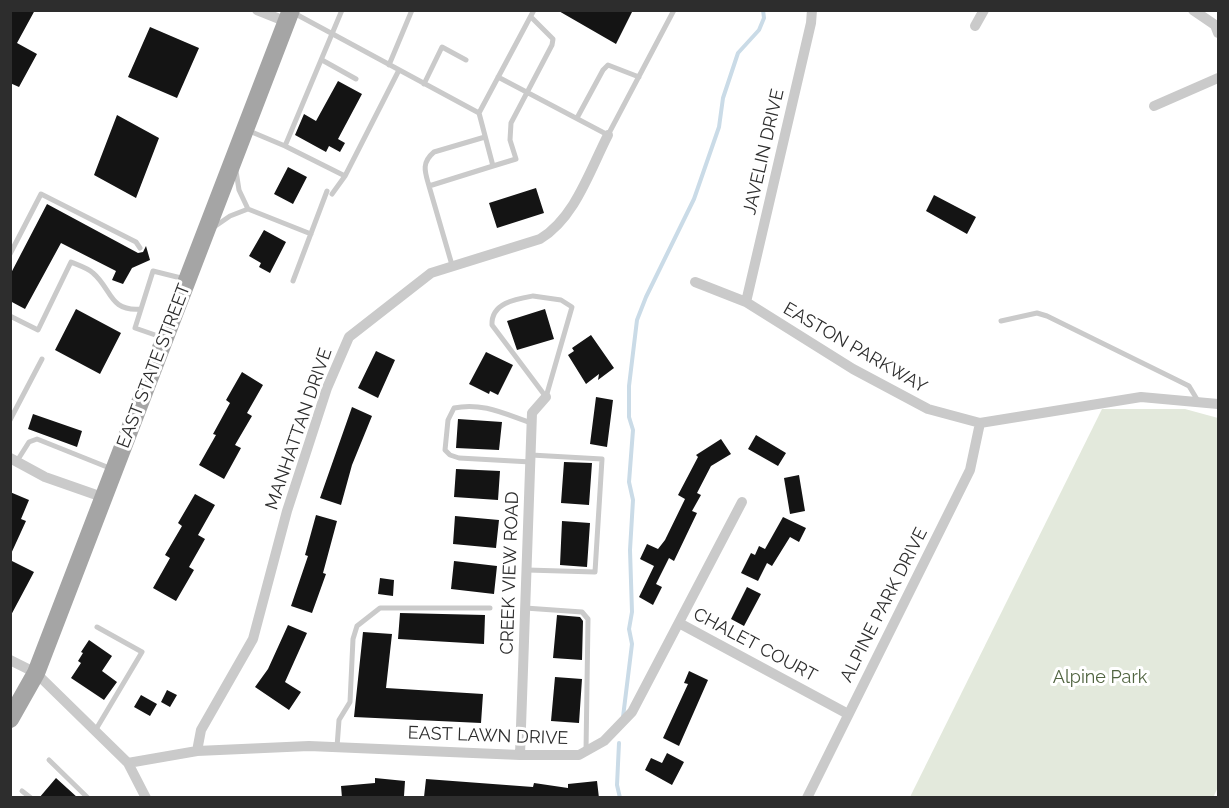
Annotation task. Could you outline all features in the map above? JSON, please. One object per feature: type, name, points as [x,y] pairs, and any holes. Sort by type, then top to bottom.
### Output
[{"type":"main road","name":"EAST STATE STREET","points":[[10,719],[36,673],[290,15]]},
{"type":"street","points":[[257,10],[290,15]]},
{"type":"street","name":"JAVELIN DRIVE","points":[[746,302],[811,23],[812,10]]},
{"type":"street","points":[[975,26],[984,10]]},
{"type":"street","points":[[1193,10],[1215,25],[1218,33]]},
{"type":"street","points":[[1154,106],[1218,78]]},
{"type":"street","name":"MANHATTAN DRIVE","points":[[197,751],[201,730],[253,639],[287,511],[327,388],[349,337],[431,273],[540,239],[554,230],[566,217],[608,135]]},
{"type":"street","name":"EASTON PARKWAY","points":[[695,282],[746,302],[853,369],[928,409],[980,423],[1141,397],[1218,404]]},
{"type":"street","name":"CREEK VIEW ROAD","points":[[520,755],[532,413],[546,397]]},
{"type":"street","name":"ALPINE PARK DRIVE","points":[[807,798],[970,470],[980,423]]},
{"type":"street","points":[[14,459],[45,477],[105,498]]},
{"type":"street","name":"EAST LAWN DRIVE","points":[[128,763],[197,751],[337,747],[520,755],[579,755],[604,741],[632,712],[742,502]]},
{"type":"street","name":"CHALET COURT","points":[[679,623],[848,714]]},
{"type":"street","points":[[10,660],[36,673],[128,763],[146,798]]},
{"type":"lane","points":[[285,146],[342,10]]},
{"type":"lane","points":[[389,64],[412,10]]},
{"type":"lane","points":[[493,166],[479,113],[534,10]]},
{"type":"lane","points":[[498,77],[608,135],[674,10]]},
{"type":"lane","points":[[290,15],[389,64],[479,113]]},
{"type":"lane","points":[[429,186],[516,159],[509,132],[553,39],[531,17]]},
{"type":"lane","points":[[424,84],[442,47],[466,60]]},
{"type":"lane","points":[[322,60],[356,79]]},
{"type":"lane","points":[[577,118],[608,65],[639,77]]},
{"type":"lane","points":[[293,281],[310,234],[330,192],[345,176],[399,70]]},
{"type":"lane","points":[[245,129],[345,176]]},
{"type":"lane","points":[[452,265],[424,169],[428,157],[434,152],[485,137]]},
{"type":"lane","points":[[233,159],[239,190],[248,209],[310,234]]},
{"type":"lane","points":[[10,254],[41,194],[136,242],[141,248]]},
{"type":"lane","points":[[205,233],[230,216],[248,209]]},
{"type":"lane","points":[[10,316],[38,330],[71,262],[93,272],[113,300],[125,308],[141,309]]},
{"type":"lane","points":[[165,338],[135,328],[153,271],[187,280]]},
{"type":"lane","points":[[545,297],[561,300],[572,307],[546,397],[501,341],[492,325],[495,310],[519,298],[545,297]]},
{"type":"lane","points":[[1001,321],[1036,313],[1047,316],[1189,386],[1199,402]]},
{"type":"lane","points":[[10,420],[42,359]]},
{"type":"lane","points":[[527,570],[595,572],[602,459],[459,458],[450,455],[445,450],[448,420],[454,408],[469,405],[487,407],[532,424]]},
{"type":"lane","points":[[14,459],[29,442],[37,439],[115,470]]},
{"type":"lane","points":[[337,747],[339,720],[350,702],[353,639],[357,626],[368,616],[380,608],[490,608]]},
{"type":"lane","points":[[525,608],[582,612],[588,619],[586,751]]},
{"type":"lane","points":[[95,731],[142,652],[97,627]]},
{"type":"lane","points":[[49,760],[88,798]]},
{"type":"lane","points":[[22,791],[31,798]]},
{"type":"green space","name":"Alpine Park","points":[[1102,409],[1185,409],[1218,418],[1218,787],[1213,798],[910,797]]},
{"type":"building","points":[[10,10],[35,10],[17,43],[37,54],[19,87],[10,83]]},
{"type":"building","points":[[557,10],[633,10],[616,44]]},
{"type":"building","points":[[150,27],[199,48],[177,98],[128,77]]},
{"type":"building","points":[[338,81],[362,94],[338,139],[345,143],[340,152],[329,146],[326,152],[295,135],[304,114],[316,121]]},
{"type":"building","points":[[117,115],[159,138],[136,198],[94,175]]},
{"type":"building","points":[[288,167],[307,177],[293,204],[274,194]]},
{"type":"building","points":[[536,188],[544,213],[497,228],[489,203]]},
{"type":"building","points":[[934,195],[976,217],[967,234],[926,211]]},
{"type":"building","points":[[47,204],[138,253],[143,252],[146,246],[150,260],[132,268],[123,284],[112,280],[116,271],[61,243],[25,309],[10,301],[10,275]]},
{"type":"building","points":[[264,230],[286,242],[270,273],[259,267],[261,263],[249,256]]},
{"type":"building","points":[[76,309],[121,333],[100,374],[55,350]]},
{"type":"building","points":[[545,309],[554,339],[517,350],[507,321]]},
{"type":"building","points":[[591,335],[614,368],[598,380],[599,374],[586,384],[568,355],[574,351],[572,348]]},
{"type":"building","points":[[376,351],[395,360],[378,398],[358,388]]},
{"type":"building","points":[[486,352],[513,365],[498,395],[490,391],[489,394],[469,384]]},
{"type":"building","points":[[242,372],[263,385],[247,413],[252,416],[235,445],[241,448],[224,479],[199,465],[216,435],[213,434],[230,403],[226,400]]},
{"type":"building","points":[[596,397],[613,400],[607,447],[590,444]]},
{"type":"building","points":[[352,407],[372,416],[352,465],[341,505],[320,498]]},
{"type":"building","points":[[33,414],[82,431],[77,447],[28,429]]},
{"type":"building","points":[[458,419],[502,422],[499,450],[456,448]]},
{"type":"building","points":[[756,435],[786,453],[778,466],[748,449]]},
{"type":"building","points":[[721,439],[731,454],[711,466],[697,493],[701,495],[692,511],[697,513],[674,561],[669,558],[656,584],[662,587],[653,605],[639,597],[654,566],[640,559],[647,544],[658,549],[665,540],[685,499],[678,495],[698,457],[696,455]]},
{"type":"building","points":[[564,462],[592,463],[589,505],[561,503]]},
{"type":"building","points":[[456,469],[500,471],[498,500],[454,497]]},
{"type":"building","points":[[799,475],[805,511],[790,514],[784,478]]},
{"type":"building","points":[[10,492],[29,500],[21,519],[26,521],[10,556]]},
{"type":"building","points":[[195,494],[215,505],[198,535],[205,539],[189,567],[194,570],[176,601],[153,588],[170,558],[165,555],[182,526],[178,523]]},
{"type":"building","points":[[316,515],[337,521],[323,573],[326,574],[312,613],[291,606],[308,556],[305,555]]},
{"type":"building","points":[[455,516],[499,520],[496,548],[453,544]]},
{"type":"building","points":[[783,517],[806,528],[799,542],[790,537],[772,566],[767,563],[758,581],[741,573],[751,553],[755,555],[759,546],[765,549]]},
{"type":"building","points":[[562,521],[590,523],[587,567],[560,565]]},
{"type":"building","points":[[10,560],[34,572],[10,617]]},
{"type":"building","points":[[454,561],[497,566],[494,594],[451,589]]},
{"type":"building","points":[[380,578],[394,580],[393,596],[378,594]]},
{"type":"building","points":[[747,587],[761,594],[744,626],[731,619]]},
{"type":"building","points":[[400,613],[485,615],[484,644],[398,639]]},
{"type":"building","points":[[557,615],[580,617],[583,621],[582,660],[553,658]]},
{"type":"building","points":[[288,625],[307,633],[285,682],[301,692],[289,710],[255,687],[268,669]]},
{"type":"building","points":[[363,632],[392,634],[386,688],[483,694],[481,723],[354,717]]},
{"type":"building","points":[[89,640],[112,656],[102,671],[117,682],[104,700],[71,678],[81,663],[78,661],[83,653],[81,652]]},
{"type":"building","points":[[689,671],[708,680],[679,746],[663,738],[688,684],[684,683]]},
{"type":"building","points":[[555,677],[582,679],[579,723],[551,721]]},
{"type":"building","points":[[167,690],[177,695],[170,707],[161,702]]},
{"type":"building","points":[[141,695],[157,704],[150,716],[134,707]]},
{"type":"building","points":[[667,753],[684,762],[672,785],[645,770],[651,758],[662,763]]},
{"type":"building","points":[[56,778],[78,798],[39,798]]},
{"type":"building","points":[[375,778],[405,781],[404,796],[342,798],[341,786],[375,783]]},
{"type":"building","points":[[426,779],[533,787],[534,783],[568,788],[568,784],[597,781],[599,798],[424,797]]},
{"type":"waterway","points":[[623,717],[632,644],[629,629],[632,612],[630,550],[633,500],[629,482],[633,430],[629,417],[629,386],[637,320],[694,199],[719,127],[723,98],[738,53],[759,30],[764,18],[763,10]]},
{"type":"waterway","points":[[619,743],[617,785],[620,798]]}]
